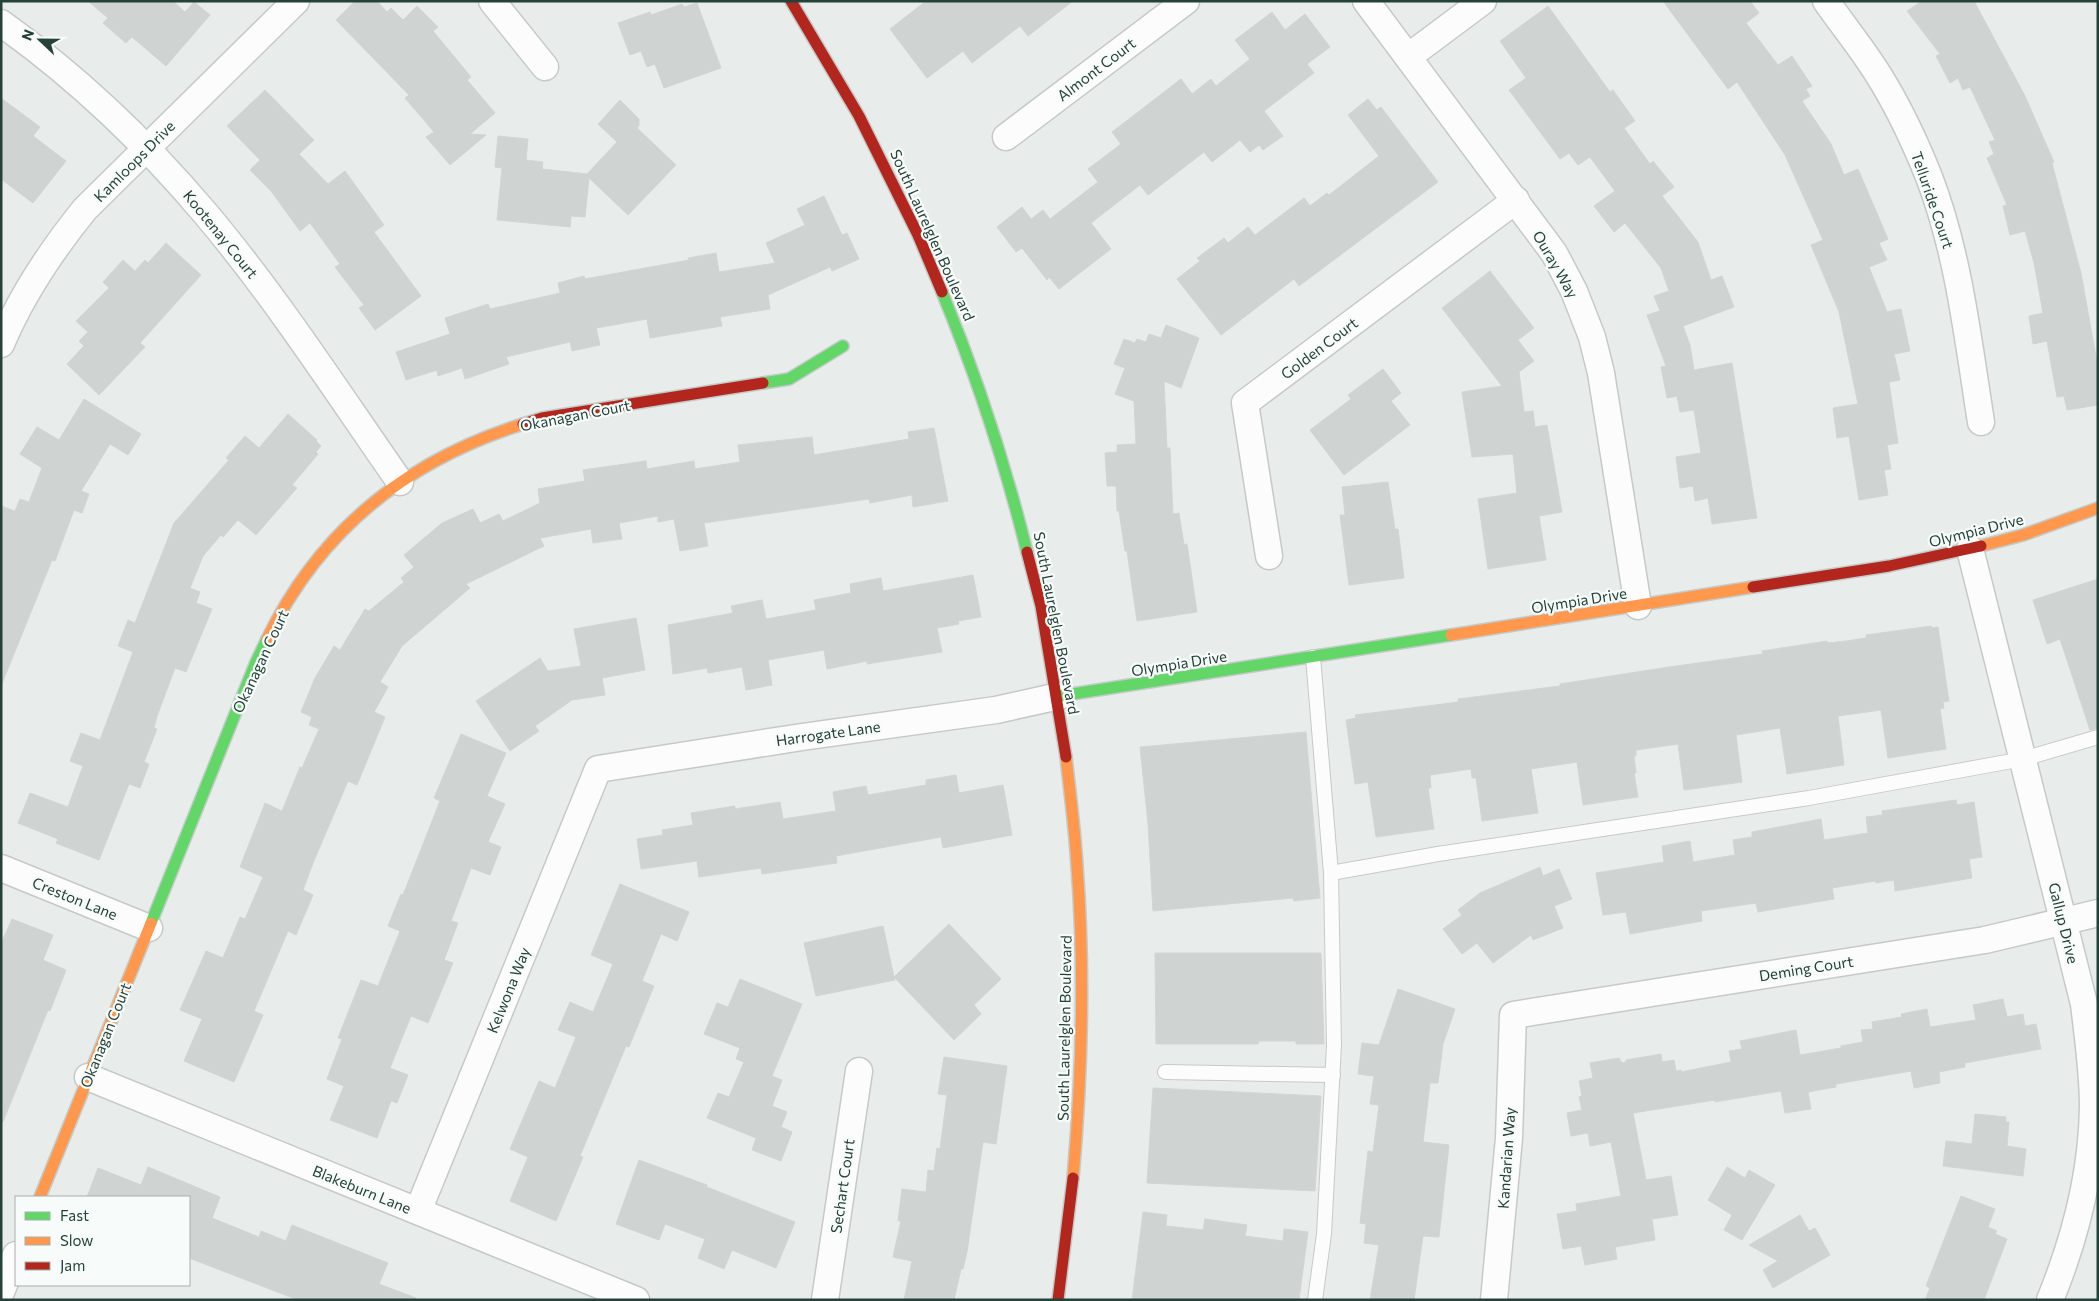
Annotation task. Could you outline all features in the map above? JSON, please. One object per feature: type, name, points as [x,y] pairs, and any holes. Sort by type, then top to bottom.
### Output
[{"type":"street","name":"Kamloops Drive","points":[[1,344],[30,284],[56,245],[85,209],[296,1]]},
{"type":"street","points":[[492,1],[545,67]]},
{"type":"street","name":"South Laurelglen Boulevard","points":[[791,1],[828,59],[874,141],[915,224],[952,309],[984,396],[1012,485],[1035,575],[1059,696],[1072,798],[1080,900],[1082,1002],[1076,1141],[1071,1205],[1058,1300]]},
{"type":"street","name":"Almont Court","points":[[1006,137],[1186,1]]},
{"type":"street","name":"Ouray Way","points":[[1366,1],[1516,200],[1554,253],[1574,291],[1592,337],[1601,373],[1638,606]]},
{"type":"street","points":[[1408,57],[1483,1]]},
{"type":"street","name":"Telluride Court","points":[[1826,1],[1874,69],[1902,118],[1929,178],[1949,241],[1963,305],[1981,422]]},
{"type":"street","name":"Kootenay Court","points":[[1,23],[87,91],[146,148],[205,213],[256,277],[400,482]]},
{"type":"street","name":"Golden Court","points":[[1269,556],[1245,403],[1516,200]]},
{"type":"street","name":"Okanagan Court","points":[[40,1196],[256,662],[275,623],[305,575],[332,542],[367,507],[400,482],[442,456],[488,435],[542,418],[788,379],[843,346]]},
{"type":"street","name":"Olympia Drive","points":[[1059,696],[1888,566],[1970,549],[2028,533],[2098,508]]},
{"type":"street","name":"Gallup Drive","points":[[1970,549],[2084,1004],[2091,1055],[2092,1108],[2089,1160],[2080,1211],[2062,1270],[2050,1300]]},
{"type":"street","name":"Harrogate Lane","points":[[598,769],[802,737],[996,710],[1059,696]]},
{"type":"street","name":"Kelwona Way","points":[[418,1211],[598,769]]},
{"type":"street","name":"Creston Lane","points":[[1,868],[149,928]]},
{"type":"street","name":"Deming Court","points":[[1513,1015],[1985,940],[2098,913]]},
{"type":"street","name":"Kandarian Way","points":[[1494,1300],[1509,1138],[1513,1015]]},
{"type":"street","name":"Sechart Court","points":[[825,1300],[859,1071]]},
{"type":"street","name":"Blakeburn Lane","points":[[88,1077],[636,1300]]},
{"type":"street","points":[[1,1292],[15,1257]]},
{"type":"lane","points":[[1313,657],[1331,873],[1334,1045],[1324,1234],[1316,1300]]},
{"type":"lane","points":[[1331,873],[1438,854],[1810,798],[2023,759],[2098,736]]},
{"type":"lane","points":[[1165,1072],[1333,1075]]},
{"type":"building","points":[[88,1],[173,1],[185,12],[194,2],[210,15],[166,66],[132,37],[126,43],[103,23],[108,18]]},
{"type":"building","points":[[355,1],[377,1],[387,12],[391,8],[403,20],[417,6],[438,27],[433,31],[471,77],[467,80],[495,113],[470,134],[486,135],[450,165],[426,137],[434,132],[405,98],[409,95],[336,20]]},
{"type":"building","points":[[926,1],[1073,1],[1028,36],[1020,26],[972,63],[963,51],[927,78],[890,29]]},
{"type":"building","points":[[1663,1],[1750,1],[1759,13],[1746,23],[1778,65],[1792,56],[1812,86],[1806,89],[1810,96],[1802,101],[1831,144],[1844,175],[1858,169],[1888,239],[1879,243],[1887,260],[1869,267],[1887,312],[1901,309],[1910,351],[1894,354],[1900,380],[1889,382],[1898,443],[1887,445],[1891,469],[1884,470],[1888,495],[1859,500],[1849,436],[1837,438],[1833,408],[1858,404],[1839,312],[1811,245],[1823,240],[1785,155],[1737,82],[1728,89]]},
{"type":"building","points":[[1922,1],[1974,1],[2025,96],[2054,162],[2052,163],[2081,273],[2098,368],[2098,405],[2067,410],[2064,396],[2057,397],[2047,341],[2033,344],[2029,316],[2043,313],[2034,263],[2025,231],[2010,235],[2003,206],[2007,205],[1987,158],[1994,154],[1989,142],[1995,140],[1970,87],[1963,90],[1958,78],[1950,83],[1936,56],[1940,54],[1907,11]]},
{"type":"building","points":[[697,3],[721,68],[664,88],[655,64],[647,67],[641,51],[630,55],[618,23],[650,12],[651,15],[682,4],[684,7]]},
{"type":"building","points":[[1548,6],[1610,92],[1613,90],[1635,121],[1624,128],[1650,164],[1653,161],[1674,187],[1662,196],[1698,242],[1711,280],[1722,276],[1734,307],[1683,326],[1690,345],[1694,370],[1732,363],[1757,518],[1712,524],[1708,498],[1695,501],[1693,486],[1680,488],[1676,457],[1701,453],[1694,410],[1680,412],[1677,396],[1667,398],[1661,367],[1666,366],[1647,315],[1660,311],[1654,296],[1669,291],[1661,268],[1625,223],[1614,232],[1594,206],[1615,191],[1590,157],[1578,165],[1569,153],[1560,159],[1509,90],[1526,78],[1500,41]]},
{"type":"building","points":[[1272,12],[1285,30],[1305,14],[1330,47],[1307,64],[1314,73],[1264,111],[1283,136],[1263,150],[1259,145],[1250,152],[1240,140],[1212,162],[1204,152],[1148,195],[1140,185],[1091,223],[1111,249],[1059,289],[1049,277],[1047,280],[1022,248],[1016,252],[997,227],[1022,207],[1031,219],[1043,210],[1050,219],[1098,182],[1088,169],[1121,144],[1112,132],[1181,79],[1192,94],[1211,79],[1216,86],[1250,59],[1235,40]]},
{"type":"building","points":[[265,90],[314,140],[299,154],[328,184],[345,171],[384,225],[374,232],[421,296],[375,330],[359,308],[364,305],[335,267],[340,264],[310,223],[300,231],[271,191],[250,170],[260,160],[227,126]]},
{"type":"building","points":[[1,98],[40,127],[33,136],[66,161],[33,203],[1,179]]},
{"type":"building","points":[[1368,99],[1377,110],[1381,107],[1438,182],[1299,286],[1294,279],[1221,335],[1177,279],[1200,261],[1197,258],[1224,238],[1228,243],[1248,227],[1255,235],[1304,198],[1310,206],[1327,193],[1329,195],[1379,156],[1348,115]]},
{"type":"building","points":[[620,100],[639,119],[639,126],[637,128],[676,165],[628,215],[589,178],[585,217],[571,216],[570,227],[497,220],[502,168],[495,167],[498,136],[528,139],[526,160],[543,162],[542,169],[587,174],[617,142],[598,124]]},
{"type":"building","points":[[824,196],[842,235],[847,233],[859,259],[832,271],[830,267],[768,295],[770,309],[720,317],[722,326],[650,338],[647,319],[596,328],[600,345],[572,351],[570,342],[506,357],[509,364],[465,379],[462,368],[438,376],[437,370],[406,380],[396,352],[450,334],[445,318],[488,304],[490,309],[560,293],[558,283],[584,276],[585,279],[689,260],[688,258],[716,253],[719,272],[775,263],[766,243],[805,225],[797,209]]},
{"type":"building","points":[[166,243],[201,275],[140,343],[145,347],[99,395],[67,364],[84,346],[79,341],[88,332],[76,321],[109,288],[103,282],[123,260],[135,271],[145,260],[148,263]]},
{"type":"building","points":[[1490,271],[1534,328],[1518,340],[1534,361],[1519,372],[1524,412],[1533,411],[1535,427],[1547,425],[1562,512],[1539,516],[1546,560],[1488,569],[1478,499],[1517,493],[1513,454],[1472,457],[1462,392],[1502,386],[1442,308]]},
{"type":"building","points":[[1166,325],[1199,338],[1181,388],[1164,381],[1167,448],[1170,448],[1173,514],[1179,513],[1184,545],[1187,544],[1197,612],[1137,621],[1127,551],[1125,551],[1119,511],[1117,511],[1116,486],[1107,486],[1105,453],[1117,452],[1117,445],[1136,444],[1134,401],[1115,394],[1125,368],[1114,364],[1124,339],[1135,343],[1137,339],[1146,342],[1149,334],[1161,338]]},
{"type":"building","points":[[1383,369],[1401,393],[1391,401],[1410,425],[1344,475],[1310,430],[1351,399],[1348,395]]},
{"type":"building","points":[[84,399],[141,434],[128,455],[110,444],[81,491],[89,494],[82,513],[74,510],[55,561],[52,560],[1,686],[1,506],[15,511],[20,499],[29,502],[42,468],[20,454],[37,427],[59,440]]},
{"type":"building","points":[[288,414],[317,440],[321,446],[316,452],[318,454],[292,485],[297,488],[256,535],[238,520],[223,537],[221,535],[203,556],[190,588],[200,592],[196,603],[212,609],[186,672],[175,668],[157,716],[154,728],[157,729],[144,762],[149,764],[140,788],[129,784],[99,860],[56,843],[58,839],[18,823],[30,793],[68,807],[83,766],[70,761],[81,733],[100,740],[133,652],[118,646],[128,620],[135,623],[174,523],[229,460],[226,458],[245,436],[259,448]]},
{"type":"building","points":[[934,428],[948,501],[913,507],[912,495],[870,503],[869,499],[704,523],[708,546],[680,551],[674,519],[658,522],[658,516],[619,523],[622,539],[593,543],[591,529],[540,538],[544,546],[466,584],[470,588],[402,646],[380,682],[388,687],[374,712],[385,717],[357,785],[348,781],[313,863],[303,890],[313,895],[296,935],[288,931],[254,1011],[263,1015],[234,1082],[184,1061],[202,1019],[180,1010],[206,951],[223,958],[240,917],[245,919],[263,877],[240,867],[265,803],[282,811],[300,767],[302,768],[319,729],[309,725],[312,717],[301,712],[315,678],[334,646],[340,650],[365,609],[369,611],[404,582],[401,578],[414,567],[404,555],[442,523],[473,509],[480,523],[499,514],[503,521],[540,503],[538,489],[585,481],[583,470],[646,461],[647,469],[694,461],[695,469],[740,462],[738,445],[812,437],[814,455],[909,439],[908,432]]},
{"type":"building","points":[[1388,482],[1395,529],[1398,529],[1404,578],[1349,585],[1340,515],[1345,515],[1342,487]]},
{"type":"building","points":[[973,575],[981,617],[958,621],[959,624],[937,628],[942,652],[867,664],[867,661],[827,669],[824,650],[768,660],[772,685],[746,690],[742,667],[708,673],[707,668],[673,674],[668,625],[733,613],[731,606],[762,600],[766,619],[816,610],[814,600],[851,593],[850,584],[881,578],[883,591]]},
{"type":"building","points":[[2098,579],[2098,728],[2090,730],[2060,639],[2047,644],[2033,600]]},
{"type":"building","points":[[636,618],[645,670],[602,678],[605,695],[572,700],[535,726],[539,731],[510,751],[476,701],[540,658],[548,671],[581,666],[574,629]]},
{"type":"building","points":[[1931,626],[1932,628],[1938,627],[1949,701],[1943,702],[1944,708],[1940,709],[1946,749],[1888,758],[1881,710],[1838,716],[1844,765],[1787,774],[1780,728],[1736,735],[1742,782],[1684,790],[1678,744],[1636,750],[1636,756],[1634,756],[1636,773],[1634,773],[1638,797],[1583,805],[1577,762],[1531,769],[1538,813],[1482,821],[1476,778],[1472,778],[1471,769],[1430,775],[1431,788],[1428,788],[1434,829],[1376,837],[1368,782],[1355,784],[1346,720],[1356,718],[1355,715],[1458,702],[1458,699],[1560,686],[1560,684],[1763,654],[1762,651],[1827,641],[1827,643],[1847,641],[1866,638],[1866,635]]},
{"type":"building","points":[[1306,732],[1320,898],[1294,901],[1293,898],[1153,911],[1148,824],[1140,747]]},
{"type":"building","points":[[461,734],[506,753],[487,796],[505,804],[488,842],[501,847],[490,875],[471,868],[451,921],[458,923],[444,960],[453,963],[428,1023],[411,1016],[390,1068],[408,1075],[397,1103],[391,1101],[377,1138],[330,1120],[344,1086],[327,1079],[342,1039],[338,1038],[361,980],[378,986],[400,931],[388,926],[401,894],[403,895],[440,801],[434,798]]},
{"type":"building","points":[[956,775],[959,793],[1003,785],[1012,835],[943,848],[941,837],[836,856],[837,863],[762,874],[761,868],[699,877],[697,861],[641,869],[637,839],[663,835],[662,830],[693,825],[691,813],[735,806],[735,809],[780,802],[783,819],[836,811],[833,792],[866,786],[868,795],[926,785],[926,780]]},
{"type":"building","points":[[1956,800],[1957,805],[1974,802],[1982,857],[1969,859],[1972,878],[1895,891],[1894,880],[1832,888],[1834,899],[1758,912],[1756,903],[1701,911],[1702,921],[1630,934],[1626,912],[1603,915],[1596,873],[1664,862],[1662,846],[1690,841],[1693,862],[1735,855],[1733,840],[1752,837],[1752,832],[1821,819],[1824,840],[1868,833],[1866,817],[1883,815],[1882,811]]},
{"type":"building","points":[[1540,867],[1543,876],[1559,869],[1572,899],[1554,906],[1563,928],[1533,940],[1531,935],[1493,963],[1477,943],[1462,954],[1443,929],[1462,915],[1458,910],[1480,893]]},
{"type":"building","points":[[620,884],[689,912],[677,941],[661,934],[642,981],[654,986],[629,1047],[626,1046],[580,1156],[583,1157],[556,1221],[510,1201],[528,1157],[510,1149],[539,1081],[555,1088],[576,1037],[558,1030],[570,1002],[593,1012],[613,964],[591,955]]},
{"type":"building","points":[[12,919],[53,935],[43,960],[66,970],[3,1122],[1,1122],[1,944]]},
{"type":"building","points":[[949,924],[1001,979],[974,1005],[981,1014],[954,1040],[894,977]]},
{"type":"building","points":[[883,926],[895,980],[816,996],[804,943]]},
{"type":"building","points":[[1155,953],[1321,953],[1324,1044],[1296,1044],[1296,1041],[1259,1041],[1258,1044],[1156,1044]]},
{"type":"building","points":[[740,979],[802,1004],[772,1076],[782,1080],[772,1106],[787,1112],[781,1127],[792,1132],[781,1161],[752,1150],[756,1138],[707,1118],[718,1093],[729,1097],[744,1062],[736,1059],[740,1048],[704,1034],[717,1003],[728,1007]]},
{"type":"building","points":[[1398,989],[1455,1009],[1443,1044],[1438,1083],[1430,1083],[1423,1142],[1449,1145],[1439,1237],[1423,1236],[1414,1300],[1370,1300],[1379,1245],[1364,1243],[1366,1224],[1360,1223],[1368,1151],[1373,1152],[1379,1105],[1370,1104],[1374,1076],[1358,1074],[1362,1043],[1379,1045]]},
{"type":"building","points":[[2003,999],[2007,1017],[2023,1014],[2025,1026],[2036,1024],[2041,1049],[1965,1063],[1965,1067],[1939,1072],[1940,1083],[1914,1088],[1911,1071],[1836,1084],[1836,1087],[1808,1092],[1811,1109],[1785,1113],[1781,1091],[1633,1113],[1646,1180],[1671,1176],[1678,1215],[1652,1219],[1655,1240],[1615,1247],[1617,1259],[1585,1265],[1581,1246],[1563,1249],[1557,1214],[1577,1211],[1576,1204],[1621,1196],[1611,1142],[1590,1146],[1588,1133],[1571,1136],[1567,1113],[1582,1110],[1579,1097],[1582,1096],[1579,1081],[1593,1078],[1590,1063],[1619,1058],[1622,1063],[1626,1062],[1626,1060],[1661,1054],[1662,1062],[1674,1060],[1676,1071],[1681,1070],[1681,1072],[1731,1062],[1729,1051],[1742,1049],[1740,1041],[1796,1030],[1800,1055],[1863,1042],[1861,1030],[1873,1029],[1872,1022],[1902,1017],[1901,1014],[1927,1009],[1930,1027],[1976,1020],[1973,1005]]},
{"type":"building","points":[[944,1057],[1007,1066],[996,1144],[983,1142],[967,1252],[954,1300],[904,1300],[912,1261],[893,1257],[901,1221],[898,1221],[902,1189],[926,1192],[928,1170],[934,1171],[937,1148],[940,1149],[947,1095],[938,1094]]},
{"type":"building","points":[[1153,1088],[1321,1096],[1315,1191],[1147,1183]]},
{"type":"building","points":[[1975,1114],[2006,1117],[2006,1122],[2009,1122],[2007,1146],[2026,1149],[2023,1176],[1943,1166],[1946,1141],[1972,1144]]},
{"type":"building","points":[[639,1160],[707,1185],[707,1187],[795,1222],[776,1268],[732,1250],[724,1269],[698,1258],[705,1239],[665,1224],[659,1240],[616,1224]]},
{"type":"building","points":[[148,1167],[220,1197],[212,1218],[259,1237],[261,1231],[286,1241],[292,1225],[388,1263],[379,1284],[416,1298],[416,1300],[298,1300],[190,1258],[190,1196],[87,1196],[98,1168],[141,1185]]},
{"type":"building","points":[[1727,1167],[1745,1178],[1749,1170],[1775,1185],[1742,1240],[1724,1230],[1732,1215],[1708,1200]]},
{"type":"building","points":[[1961,1196],[1995,1209],[1988,1227],[1997,1231],[1995,1234],[2007,1239],[1984,1300],[1925,1300],[1930,1288],[1926,1286]]},
{"type":"building","points":[[1143,1212],[1167,1215],[1166,1226],[1203,1230],[1205,1219],[1247,1225],[1245,1236],[1283,1241],[1284,1229],[1308,1232],[1299,1300],[1132,1300]]},
{"type":"building","points":[[1800,1215],[1809,1231],[1815,1228],[1830,1255],[1773,1288],[1763,1270],[1778,1261],[1749,1245]]},
{"type":"traffic: fast","points":[[942,292],[989,420],[1027,552]]},
{"type":"traffic: fast","points":[[763,383],[789,379],[843,346]]},
{"type":"traffic: fast","points":[[1059,696],[1451,635]]},
{"type":"traffic: fast","points":[[151,923],[267,639]]},
{"type":"traffic: slow","points":[[267,639],[288,600],[313,564],[341,533],[372,504],[405,479],[442,457],[481,439],[523,424]]},
{"type":"traffic: slow","points":[[1981,546],[2023,535],[2098,508]]},
{"type":"traffic: slow","points":[[1451,635],[1753,587]]},
{"type":"traffic: slow","points":[[1066,757],[1076,852],[1082,983],[1079,1100],[1073,1178]]},
{"type":"traffic: slow","points":[[40,1196],[151,923]]},
{"type":"traffic: jam","points":[[791,1],[859,116],[918,235],[942,292]]},
{"type":"traffic: jam","points":[[523,424],[542,418],[763,383]]},
{"type":"traffic: jam","points":[[1753,587],[1889,566],[1981,546]]},
{"type":"traffic: jam","points":[[1027,552],[1041,606],[1066,757]]},
{"type":"traffic: jam","points":[[1058,1300],[1073,1178]]}]
